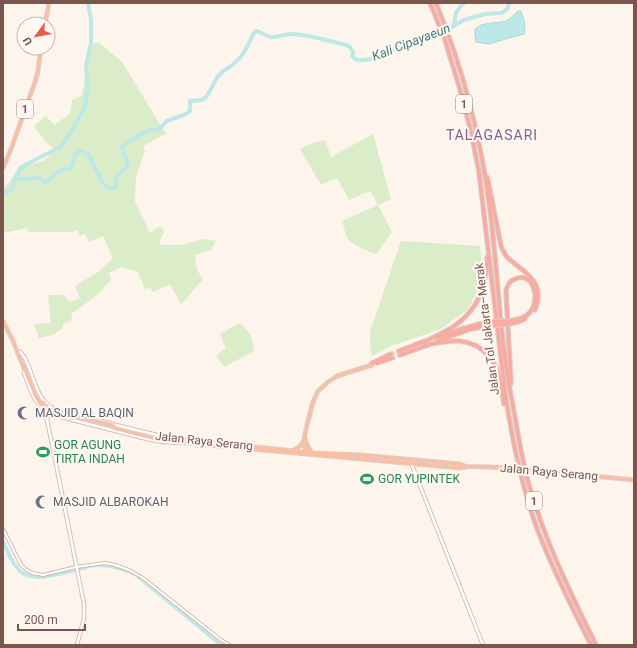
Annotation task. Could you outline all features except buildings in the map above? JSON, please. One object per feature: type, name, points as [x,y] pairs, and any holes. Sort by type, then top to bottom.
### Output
[{"type":"highway","points":[[47,16],[49,3]]},
{"type":"highway","name":"Jalan Tol Jakarta–Merak","points":[[430,3],[444,37],[462,96],[479,172],[509,423],[522,478],[538,530],[560,584],[591,645]]},
{"type":"highway","name":"Jalan Tol Jakarta–Merak","points":[[436,3],[449,34],[468,94],[477,130],[490,210],[507,372],[527,477],[543,529],[569,590],[596,645]]},
{"type":"highway","name":"1","points":[[3,168],[35,82],[40,56]]},
{"type":"highway","points":[[471,132],[477,130]]},
{"type":"highway","points":[[425,344],[465,317],[478,299],[484,282],[487,272],[487,257],[479,172]]},
{"type":"highway","points":[[399,353],[458,330],[487,324],[523,320],[532,314],[535,309],[538,300],[536,283],[529,275],[512,262],[504,253],[501,246],[488,180],[485,172]]},
{"type":"highway","points":[[509,322],[526,316],[534,308],[536,299],[535,292],[532,284],[523,278],[517,278],[512,281],[508,285],[506,291],[511,399]]},
{"type":"highway","name":"Jalan Raya Serang","points":[[3,319],[10,330],[38,400],[48,410],[61,415],[165,440],[251,448],[273,448],[293,452],[460,464],[465,466],[530,470],[634,480]]},
{"type":"highway","points":[[425,344],[452,340],[464,341],[481,348],[491,358],[497,368],[509,423]]},
{"type":"highway","points":[[307,453],[304,441],[313,402],[318,391],[337,376],[392,356]]},
{"type":"highway","points":[[293,452],[304,441]]},
{"type":"highway","points":[[304,441],[312,453]]},
{"type":"highway","name":"Jalan Raya Serang","points":[[307,453],[342,456]]},
{"type":"main road","points":[[19,353],[23,354],[40,395],[45,403],[53,408],[186,442],[168,443],[151,440],[49,413],[42,408],[32,393],[19,360],[19,353]]},
{"type":"main road","points":[[42,408],[47,420],[84,604],[82,626],[77,645]]},
{"type":"main road","points":[[47,420],[49,413],[53,408]]},
{"type":"main road","points":[[61,417],[64,414],[64,411]]},
{"type":"main road","points":[[106,428],[108,425],[107,422]]},
{"type":"main road","points":[[411,461],[483,645]]},
{"type":"street","points":[[3,530],[21,565],[32,573],[43,575],[52,574],[105,563],[132,571],[143,578],[221,640],[230,645]]},
{"type":"green space","points":[[98,42],[122,62],[166,134],[143,146],[145,151],[136,176],[135,202],[150,233],[160,226],[164,232],[159,242],[161,245],[181,245],[203,239],[216,241],[211,250],[195,255],[197,270],[203,279],[181,304],[170,284],[153,292],[150,287],[145,289],[138,272],[122,267],[109,273],[111,280],[95,297],[71,314],[72,320],[63,324],[63,328],[53,335],[39,338],[34,324],[51,323],[48,295],[63,295],[70,302],[80,298],[75,286],[98,272],[113,258],[103,236],[89,242],[85,234],[80,236],[77,230],[71,232],[29,232],[27,228],[3,233],[3,188],[9,183],[20,165],[43,161],[55,150],[45,141],[34,126],[46,116],[54,125],[70,114],[72,100],[82,96],[90,44]]},
{"type":"green space","points":[[373,134],[391,199],[378,205],[370,191],[349,200],[337,178],[321,185],[300,149],[312,143],[325,140],[331,157]]},
{"type":"green space","points":[[378,205],[392,232],[376,254],[361,248],[350,241],[347,237],[342,221]]},
{"type":"green space","points":[[401,241],[480,246],[482,266],[481,284],[468,309],[441,329],[391,346],[372,356],[370,332]]},
{"type":"green space","points":[[240,323],[251,335],[254,351],[224,367],[216,356],[226,348],[220,334]]},
{"type":"water","points":[[518,11],[521,11],[525,24],[524,34],[489,44],[476,42],[475,29],[478,26],[506,21]]},
{"type":"waterway","points":[[3,194],[11,190],[17,174],[23,166],[60,147],[85,107],[88,87],[86,65],[91,43],[91,19],[88,3]]},
{"type":"waterway","points":[[454,26],[456,12],[464,3]]},
{"type":"waterway","name":"Kali Cipayaeun","points":[[16,179],[40,178],[45,183],[59,172],[70,168],[75,154],[81,151],[88,154],[103,183],[108,187],[114,188],[116,186],[116,178],[128,165],[122,146],[148,130],[159,129],[167,121],[190,111],[190,101],[202,100],[207,96],[218,76],[240,58],[256,31],[271,37],[290,34],[300,35],[346,45],[350,47],[353,52],[352,56],[355,59],[363,60],[371,59],[437,35],[464,20],[485,14],[502,13],[508,8],[509,3]]},
{"type":"waterway","points":[[3,542],[15,565],[20,571],[27,575],[36,577],[46,576],[97,565],[116,567],[135,574],[222,645]]},
{"type":"tunnel","points":[[391,354],[399,351]]},
{"type":"tunnel","points":[[392,358],[400,355]]},
{"type":"place","name":"MASJID AL BAQIN","points":[[24,413]]},
{"type":"place","name":"GOR AGUNG TIRTA INDAH","points":[[43,452]]},
{"type":"place","name":"GOR YUPINTEK","points":[[367,479]]},
{"type":"place","name":"MASJID ALBAROKAH","points":[[42,502]]},
{"type":"district","name":"TALAGASARI","points":[[492,135]]}]
